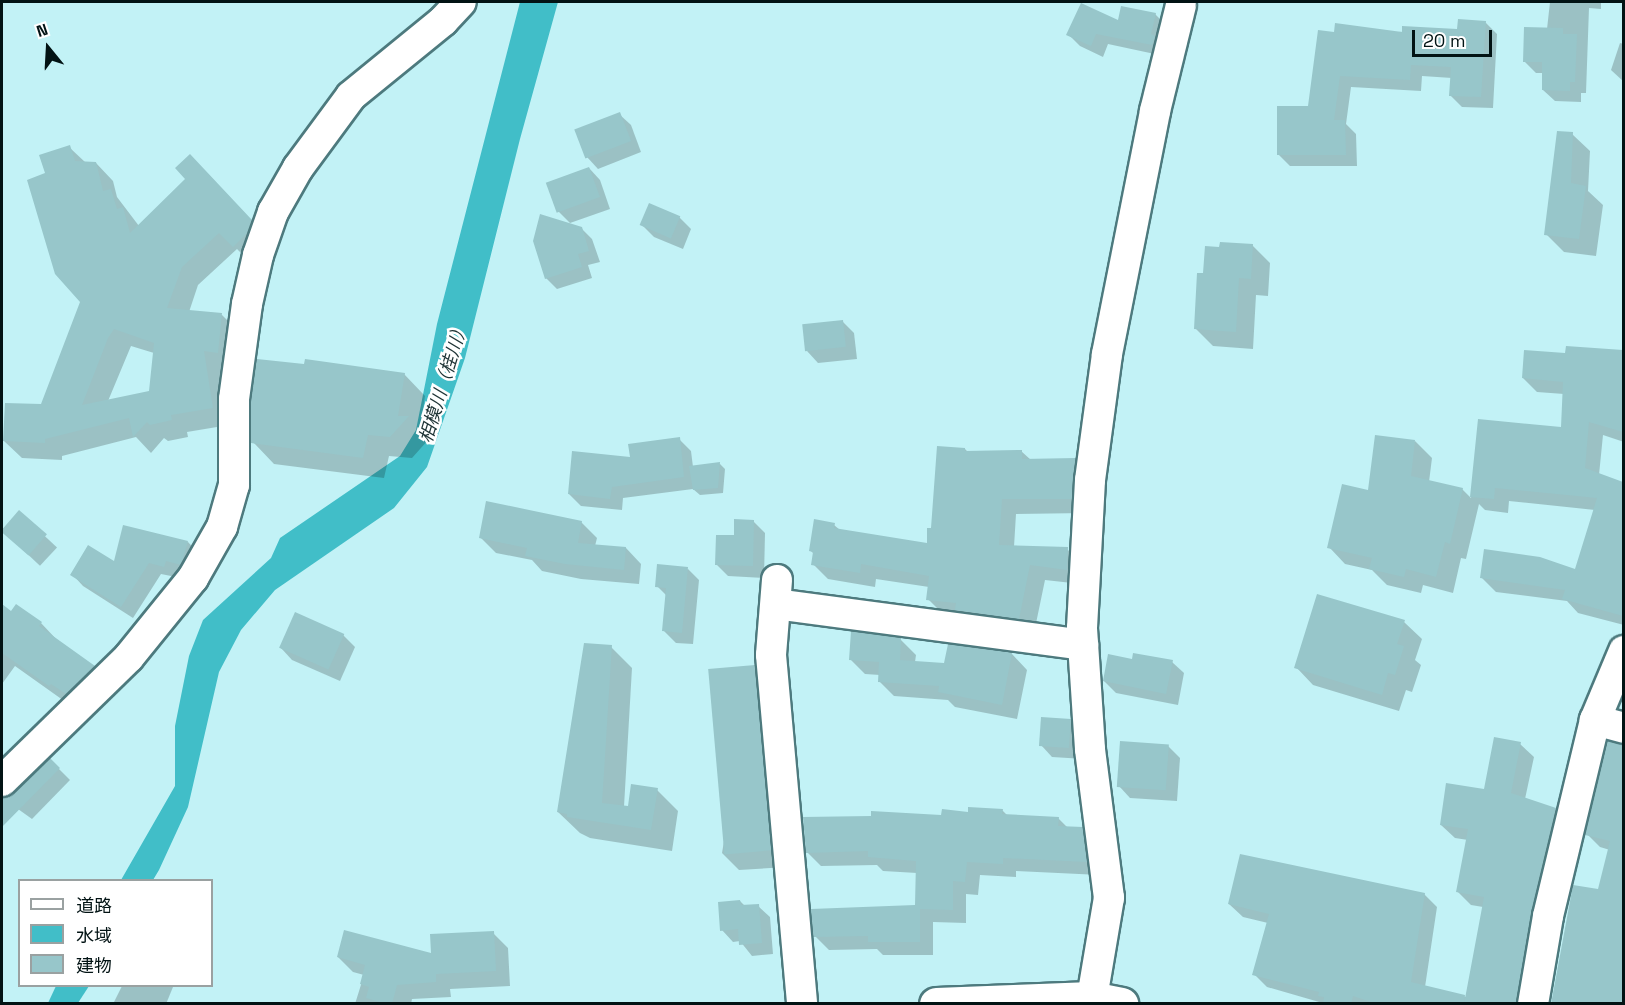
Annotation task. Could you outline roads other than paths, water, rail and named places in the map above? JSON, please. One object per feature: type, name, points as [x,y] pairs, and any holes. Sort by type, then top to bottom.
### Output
[{"type":"street","points":[[2,781],[129,657],[193,578],[222,527],[234,485],[234,399],[247,304],[258,255],[273,213],[297,168],[351,96],[443,21],[461,2]]},
{"type":"street","points":[[936,1004],[1101,1002],[1109,898],[1090,749],[1083,645],[1089,489],[1107,354],[1155,111],[1181,5]]},
{"type":"street","points":[[802,1004],[771,655],[776,592],[1083,645]]},
{"type":"street","points":[[1533,1004],[1548,916],[1609,724],[1623,651]]},
{"type":"water","name":"相模川（桂川）","points":[[520,2],[558,2],[520,139],[465,358],[427,467],[394,508],[275,590],[241,630],[219,672],[188,807],[159,870],[154,879],[122,879],[175,786],[175,726],[189,656],[203,620],[271,558],[280,538],[400,456],[416,430],[437,324]]},
{"type":"water","points":[[56,987],[88,987],[78,1003],[48,1003]]}]
